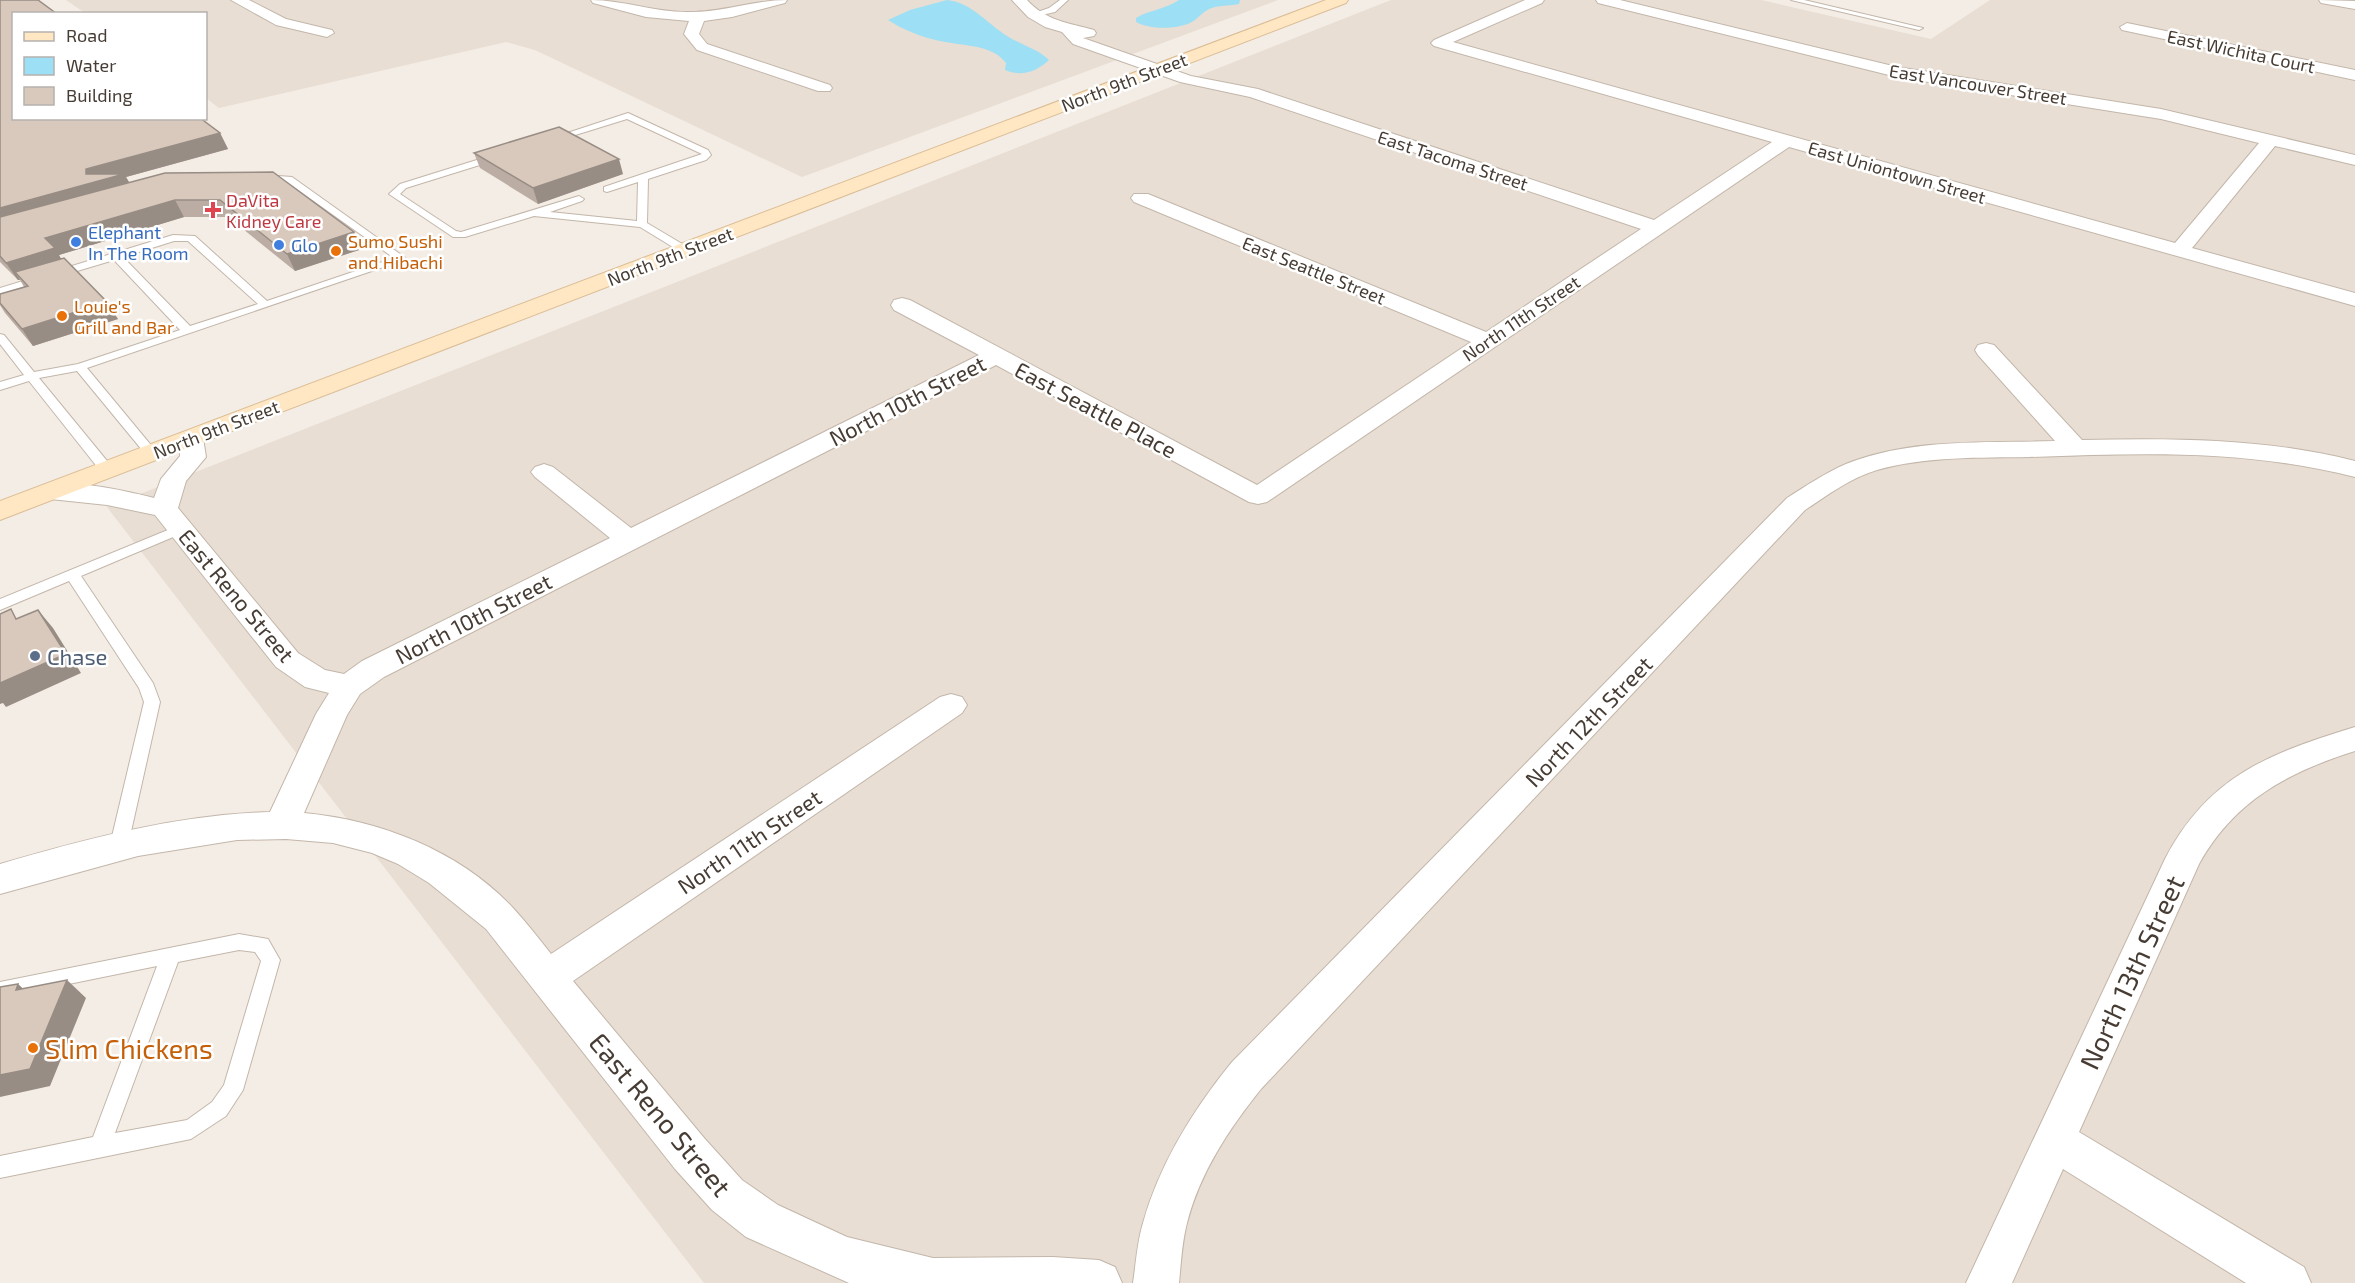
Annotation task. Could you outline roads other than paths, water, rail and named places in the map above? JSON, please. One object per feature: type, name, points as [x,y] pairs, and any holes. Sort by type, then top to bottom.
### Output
[{"type":"main road","name":"North 9th Street","points":[[0,511],[1340,0]]},
{"type":"street","points":[[238,0],[281,22],[327,33]]},
{"type":"street","points":[[598,0],[662,17],[698,17],[745,12],[780,0]]},
{"type":"street","name":"East Tacoma Street","points":[[1018,0],[1033,15],[1069,31],[1098,35],[1180,61],[1237,81],[1252,92]]},
{"type":"street","name":"East Uniontown Street","points":[[1537,0],[1439,43],[2355,300]]},
{"type":"street","name":"East Vancouver Street","points":[[1603,0],[1897,72],[2161,114],[2355,160]]},
{"type":"street","points":[[2326,0],[2355,6]]},
{"type":"street","points":[[698,17],[691,34],[702,47],[824,88]]},
{"type":"street","name":"East Wichita Court","points":[[2127,27],[2355,75]]},
{"type":"street","name":"East Tacoma Street","points":[[1069,31],[1078,41],[1159,69],[1222,89],[1252,92],[1655,227]]},
{"type":"street","points":[[2179,251],[2271,140]]},
{"type":"street","name":"North 11th Street","points":[[1258,496],[1785,141]]},
{"type":"street","name":"East Seattle Street","points":[[1141,198],[1487,341]]},
{"type":"street","name":"East Seattle Place","points":[[902,305],[1258,496]]},
{"type":"street","points":[[1986,350],[2075,448],[2194,447],[2247,450],[2295,456],[2355,469]]},
{"type":"street","name":"North 10th Street","points":[[281,826],[332,714],[349,686],[373,669],[995,356]]},
{"type":"street","name":"East Reno Street","points":[[172,519],[174,479],[193,457],[191,438]]},
{"type":"street","name":"North 12th Street","points":[[1156,1283],[1165,1224],[1190,1157],[1224,1102],[1244,1077],[1796,504],[1845,473],[1886,460],[1948,452],[2075,448]]},
{"type":"street","points":[[544,472],[629,540]]},
{"type":"street","name":"East Reno Street","points":[[50,492],[106,495],[143,502],[172,519],[287,660],[316,679],[349,686]]},
{"type":"street","name":"North 11th Street","points":[[547,978],[951,705]]},
{"type":"street","name":"North 13th Street","points":[[1989,1283],[2183,859],[2206,822],[2230,797],[2261,776],[2306,754],[2355,739]]},
{"type":"street","points":[[0,879],[119,845],[184,832],[281,826]]},
{"type":"street","name":"East Reno Street","points":[[281,826],[333,829],[377,840],[423,860],[466,888],[499,918],[690,1154],[728,1195],[762,1221],[843,1259],[933,1281],[1053,1280],[1099,1283]]},
{"type":"street","points":[[2054,1140],[2288,1283]]},
{"type":"lane","points":[[1033,15],[1052,10],[1064,0]]},
{"type":"lane","points":[[1799,0],[1919,28]]},
{"type":"lane","points":[[546,141],[628,116],[707,155],[607,189]]},
{"type":"lane","points":[[502,155],[403,186],[394,194],[453,234],[461,235],[579,198]]},
{"type":"lane","points":[[642,177],[642,224]]},
{"type":"lane","points":[[0,386],[32,376],[80,367],[402,259],[289,179],[256,178]]},
{"type":"lane","points":[[534,213],[642,224],[685,250]]},
{"type":"lane","points":[[0,291],[173,238],[191,238],[266,305]]},
{"type":"lane","points":[[116,256],[188,331]]},
{"type":"lane","points":[[0,337],[107,470]]},
{"type":"lane","points":[[80,367],[151,453]]},
{"type":"lane","points":[[0,605],[72,574],[172,519]]},
{"type":"lane","points":[[72,574],[147,687],[152,702],[119,845]]},
{"type":"lane","points":[[0,990],[239,942],[261,945],[271,960],[233,1090],[219,1109],[191,1129],[0,1167]]},
{"type":"lane","points":[[100,1146],[171,955]]},
{"type":"water","points":[[947,0],[965,5],[1004,34],[1049,60],[1039,68],[1028,72],[1011,72],[1005,70],[1006,63],[993,52],[927,38],[888,20],[910,10]]},
{"type":"water","points":[[1179,0],[1240,0],[1239,4],[1209,9],[1195,20],[1182,26],[1157,28],[1136,22],[1136,18],[1141,15]]},
{"type":"place","name":"DaVita Kidney Care","points":[[213,210]]},
{"type":"place","name":"Elephant In The Room","points":[[76,242]]},
{"type":"place","name":"Glo","points":[[279,245]]},
{"type":"place","name":"Sumo Sushi and Hibachi","points":[[336,251]]},
{"type":"place","name":"Louie's Grill and Bar","points":[[62,316]]},
{"type":"place","name":"Chase","points":[[35,656]]},
{"type":"place","name":"Slim Chickens","points":[[33,1048]]}]
